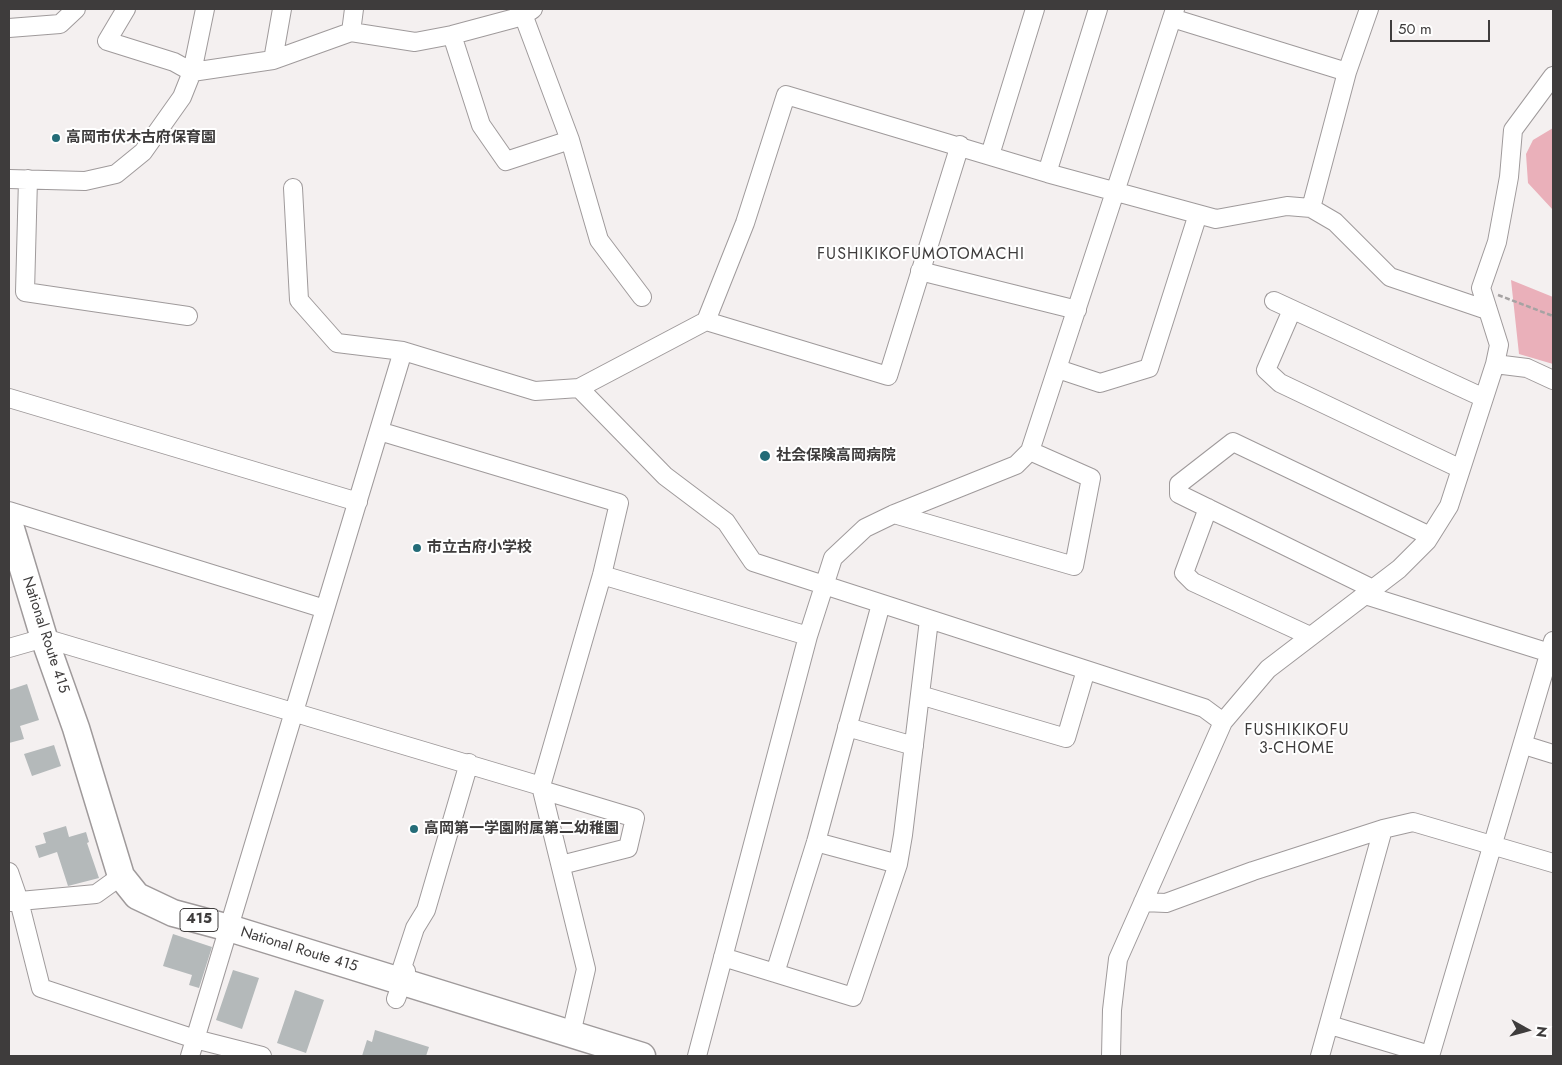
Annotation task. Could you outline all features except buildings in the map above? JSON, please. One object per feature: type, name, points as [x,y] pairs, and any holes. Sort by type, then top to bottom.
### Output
[{"type":"highway","name":"National Route 415","points":[[9,522],[44,638],[76,728],[120,876],[137,896],[173,913],[229,928],[642,1056]]},
{"type":"street","points":[[9,28],[60,24],[76,9]]},
{"type":"street","points":[[126,9],[108,41],[174,62],[192,72],[273,60],[351,32],[415,42],[452,35],[526,11],[570,140],[599,240],[642,297]]},
{"type":"street","points":[[9,179],[85,181],[116,174],[143,152],[182,98],[192,72],[205,9]]},
{"type":"street","points":[[273,60],[282,9]]},
{"type":"street","points":[[351,32],[354,9]]},
{"type":"street","points":[[990,155],[1035,9]]},
{"type":"street","points":[[1047,173],[1098,9]]},
{"type":"street","points":[[1311,208],[1347,72],[1369,9]]},
{"type":"street","points":[[697,1056],[808,636],[823,586],[834,558],[865,528],[894,514],[1016,466],[1030,451],[1173,13],[1347,72]]},
{"type":"street","points":[[452,35],[481,125],[506,161],[570,140]]},
{"type":"street","points":[[1111,1056],[1112,1010],[1118,959],[1223,722],[1268,669],[1399,569],[1430,536],[1449,506],[1495,364],[1499,345],[1481,288],[1497,242],[1509,177],[1513,130],[1553,76]]},
{"type":"street","points":[[293,188],[299,300],[337,343],[403,351],[535,391],[579,388],[706,321],[745,223],[786,95],[1047,173],[1216,219],[1287,206],[1311,208],[1335,222],[1390,277],[1487,310]]},
{"type":"street","points":[[706,321],[888,376],[960,146]]},
{"type":"street","points":[[28,179],[25,292],[188,316]]},
{"type":"street","points":[[1058,369],[1100,383],[1149,368],[1198,214]]},
{"type":"street","points":[[920,271],[1077,310]]},
{"type":"street","points":[[1274,301],[1484,398]]},
{"type":"street","points":[[1292,310],[1266,370],[1280,383],[1462,469]]},
{"type":"street","points":[[190,1056],[403,351]]},
{"type":"street","points":[[1495,364],[1527,368],[1553,380]]},
{"type":"street","points":[[579,388],[665,476],[726,522],[753,562],[1204,708],[1223,722]]},
{"type":"street","points":[[9,398],[358,502]]},
{"type":"street","points":[[379,431],[619,503],[602,575],[541,788],[586,969],[571,1034]]},
{"type":"street","points":[[1330,1025],[1430,1056],[1552,650],[1369,592],[1179,494],[1179,484],[1233,442],[1430,536]]},
{"type":"street","points":[[894,514],[1074,566],[1092,478],[1030,451]]},
{"type":"street","points":[[1208,508],[1184,573],[1193,582],[1310,636]]},
{"type":"street","points":[[9,510],[325,609]]},
{"type":"street","points":[[602,575],[808,636]]},
{"type":"street","points":[[775,973],[816,842],[881,604]]},
{"type":"street","points":[[723,957],[853,997],[898,864],[929,620]]},
{"type":"street","points":[[9,648],[44,638],[469,763],[635,818],[628,848],[561,865]]},
{"type":"street","points":[[920,695],[1066,738],[1086,670]]},
{"type":"street","points":[[847,727],[914,746]]},
{"type":"street","points":[[1524,745],[1553,754]]},
{"type":"street","points":[[401,982],[416,928],[426,910],[469,763]]},
{"type":"street","points":[[1143,902],[1166,903],[1253,871],[1383,829],[1413,822],[1495,844],[1553,863]]},
{"type":"street","points":[[1320,1056],[1383,829]]},
{"type":"street","points":[[816,842],[898,864]]},
{"type":"street","points":[[9,872],[14,902],[41,988],[195,1039],[262,1056]]},
{"type":"street","points":[[14,902],[96,894],[120,876]]},
{"type":"path","points":[[1481,288],[1553,316]]},
{"type":"shaded area","points":[[1553,128],[1553,210],[1528,183],[1526,154],[1533,140]]},
{"type":"shaded area","points":[[1511,280],[1553,297],[1553,364],[1519,354]]},
{"type":"place","name":"高岡市伏木古府保育園","points":[[56,138]]},
{"type":"place","name":"社会保険高岡病院","points":[[765,456]]},
{"type":"place","name":"市立古府小学校","points":[[417,548]]},
{"type":"place","name":"高岡第一学園附属第二幼稚園","points":[[414,829]]},
{"type":"district","name":"FUSHIKIKOFUMOTOMACHI","points":[[921,255]]},
{"type":"district","name":"FUSHIKIKOFU 3-CHOME","points":[[1297,740]]}]
